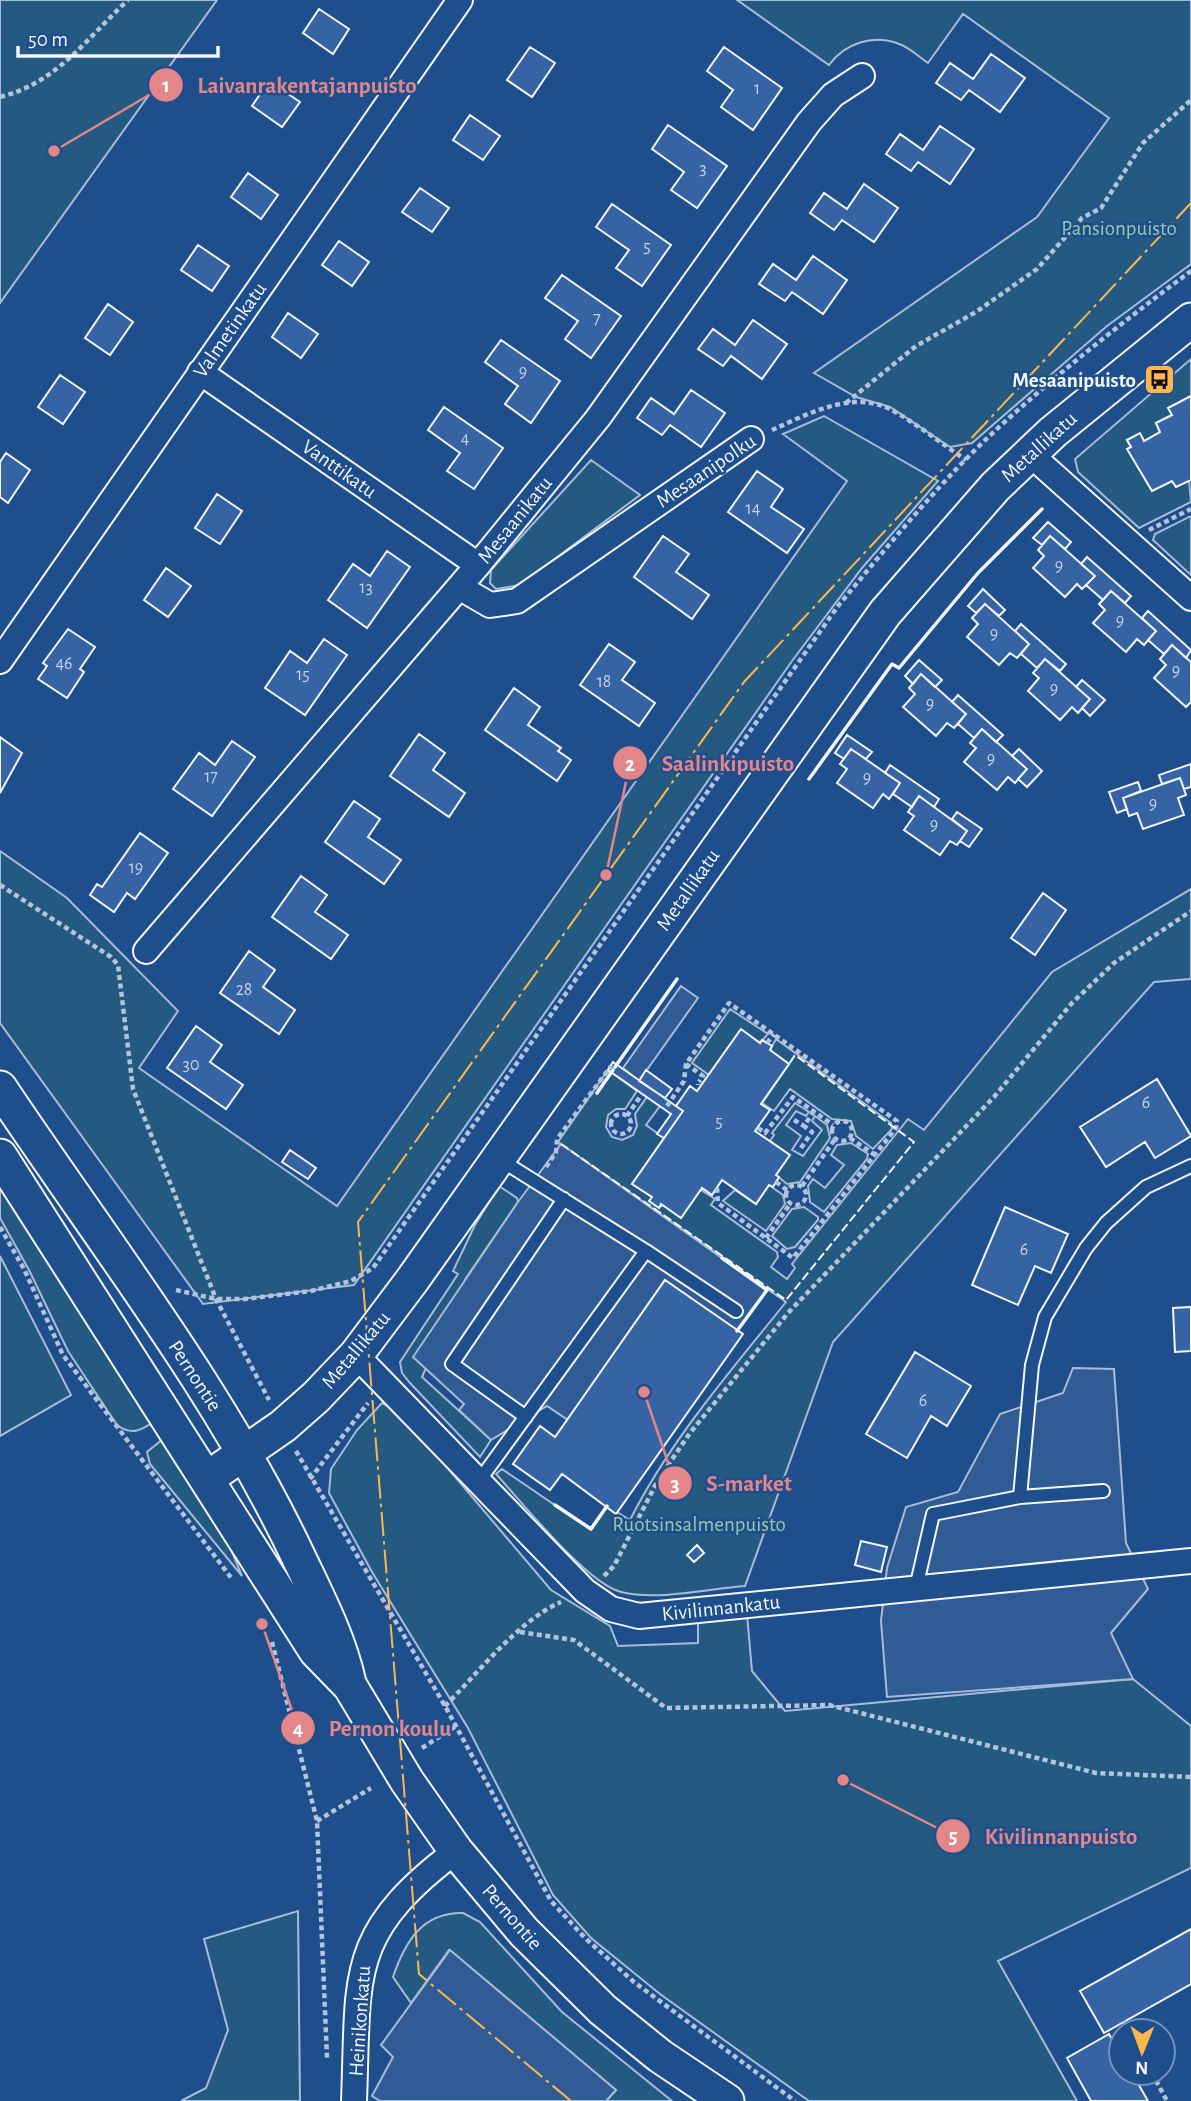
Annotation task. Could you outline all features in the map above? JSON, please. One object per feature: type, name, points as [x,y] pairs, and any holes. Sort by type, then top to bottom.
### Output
[{"type":"street","name":"Valmetinkatu","points":[[0,660],[460,0]]},
{"type":"street","name":"Mesaanikatu","points":[[146,951],[478,565],[598,418],[809,122],[833,95],[862,76]]},
{"type":"street","name":"Metallikatu","points":[[208,1478],[283,1426],[356,1355],[876,624],[995,487],[1153,349],[1191,320]]},
{"type":"street","name":"Vanttikatu","points":[[200,372],[478,565]]},
{"type":"street","name":"Mesaanipolku","points":[[459,587],[490,605],[517,601],[751,439]]},
{"type":"street","points":[[1030,454],[1191,598]]},
{"type":"street","name":"Pernontie","points":[[0,1088],[109,1246],[243,1453],[279,1516],[341,1646],[350,1686]]},
{"type":"street","name":"Pernontie","points":[[0,1156],[316,1651],[350,1686],[407,1781],[456,1851],[524,1932],[603,2010],[660,2056],[727,2101]]},
{"type":"street","name":"Kivilinnankatu","points":[[356,1355],[586,1591],[611,1609],[639,1616],[1191,1561]]},
{"type":"street","name":"Heinikonkatu","points":[[355,2101],[358,1989],[365,1954],[380,1922],[415,1881],[456,1851]]},
{"type":"lane","points":[[498,1158],[736,1311]]},
{"type":"lane","points":[[1020,1497],[1032,1365],[1045,1317],[1086,1248],[1106,1223],[1146,1187],[1191,1166]]},
{"type":"lane","points":[[526,1417],[452,1364],[564,1199]]},
{"type":"lane","points":[[479,1481],[646,1251]]},
{"type":"lane","points":[[916,1588],[933,1514],[1020,1497],[1103,1491]]},
{"type":"path","points":[[0,97],[26,90],[51,76],[128,0]]},
{"type":"path","points":[[846,403],[916,346],[975,312],[1037,269],[1082,218],[1101,208],[1143,144],[1191,100]]},
{"type":"path","points":[[170,1289],[216,1300],[311,1291],[351,1281],[373,1268],[856,584],[966,460],[1008,419],[1119,325],[1191,271]]},
{"type":"path","name":"Mesaanipolku","points":[[751,439],[812,412],[846,403],[880,405],[966,460]]},
{"type":"path","points":[[1142,534],[1191,509]]},
{"type":"path","points":[[856,584],[864,591]]},
{"type":"path","points":[[0,885],[111,957],[118,965],[133,1090],[216,1300],[310,1479],[445,1706],[551,1901],[585,1938],[634,1982],[795,2101]]},
{"type":"path","points":[[445,1706],[519,1632],[549,1607],[586,1591],[614,1566],[657,1480],[690,1433],[788,1314],[994,1097],[1072,1003],[1114,962],[1191,911]]},
{"type":"path","points":[[667,1106],[680,1087],[686,1064],[729,1003],[895,1120],[897,1126],[793,1258],[718,1203],[717,1188]]},
{"type":"path","points":[[767,1043],[774,1034]]},
{"type":"path","points":[[686,1064],[703,1076],[698,1084]]},
{"type":"path","points":[[536,1182],[556,1152],[557,1139],[611,1066]]},
{"type":"path","points":[[680,1087],[686,1092]]},
{"type":"path","points":[[627,1116],[642,1094]]},
{"type":"path","points":[[758,1128],[765,1133],[790,1098],[797,1099],[834,1125]]},
{"type":"path","points":[[804,1126],[814,1111]]},
{"type":"path","points":[[618,1114],[627,1116],[631,1129],[625,1134],[615,1133],[611,1128],[613,1118],[618,1114]]},
{"type":"path","points":[[794,1120],[812,1132],[801,1148]]},
{"type":"path","points":[[839,1121],[849,1123],[853,1130],[850,1138],[843,1142],[835,1139],[831,1132],[834,1125],[839,1121]]},
{"type":"path","points":[[850,1138],[875,1155]]},
{"type":"path","points":[[802,1186],[835,1139]]},
{"type":"path","points":[[776,1182],[787,1190]]},
{"type":"path","points":[[792,1186],[802,1186],[806,1192],[805,1202],[800,1206],[790,1204],[786,1198],[787,1190],[792,1186]]},
{"type":"path","points":[[766,1238],[790,1204]]},
{"type":"path","points":[[0,1227],[24,1269],[63,1355],[234,1581]]},
{"type":"path","points":[[310,1479],[368,1403]]},
{"type":"path","points":[[519,1632],[574,1640],[666,1707],[829,1705],[1096,1773],[1191,1777]]},
{"type":"path","points":[[268,1634],[274,1646],[317,1821],[327,2062]]},
{"type":"path","points":[[418,1751],[456,1726]]},
{"type":"path","points":[[317,1821],[371,1788]]},
{"type":"green space","points":[[0,0],[217,0],[0,303]]},
{"type":"green space","name":"Pansionpuisto","points":[[737,0],[1191,0],[1191,264],[1107,326],[972,443],[950,447],[890,407],[856,397],[814,373],[1037,217],[1109,118],[963,14],[928,63],[903,45],[870,40],[851,46],[829,65]]},
{"type":"green space","points":[[1191,359],[1191,396],[1169,408],[1172,415],[1156,423],[1160,432],[1144,441],[1140,434],[1127,440],[1131,447],[1128,450],[1152,491],[1172,481],[1176,487],[1189,480],[1191,502],[1139,528],[1078,472],[1075,459]]},
{"type":"green space","points":[[824,416],[938,481],[862,568],[792,661],[354,1285],[203,1304],[0,1023],[0,851],[67,898],[178,1011],[139,1068],[337,1206],[847,481],[783,434]]},
{"type":"green space","points":[[591,460],[640,495],[520,585],[496,589],[490,583],[491,570]]},
{"type":"green space","points":[[1191,516],[1191,575],[1153,540],[1155,534]]},
{"type":"green space","name":"Ruotsinsalmenpuisto","points":[[1191,889],[1191,979],[1154,982],[833,1342],[745,1586],[667,1595],[636,1594],[621,1592],[590,1574],[496,1474],[502,1469],[590,1529],[607,1506],[630,1520],[646,1490],[683,1434],[786,1302],[558,1142],[608,1070],[637,1091],[625,1109],[616,1109],[608,1115],[606,1127],[612,1137],[622,1140],[633,1135],[637,1126],[635,1114],[647,1097],[660,1106],[646,1125],[664,1138],[632,1184],[652,1197],[659,1207],[701,1190],[715,1199],[711,1205],[777,1252],[778,1257],[771,1267],[787,1279],[795,1268],[792,1264],[908,1119],[924,1130],[1052,972]]},
{"type":"green space","points":[[730,1009],[768,1034],[760,1043],[741,1030],[709,1075],[692,1063]]},
{"type":"green space","points":[[776,1039],[891,1123],[892,1129],[873,1149],[856,1136],[851,1121],[832,1119],[790,1089],[774,1111],[762,1103],[789,1064],[770,1050]]},
{"type":"green space","points":[[795,1103],[809,1112],[806,1116],[796,1111],[786,1125],[801,1136],[792,1150],[803,1156],[822,1130],[812,1121],[815,1116],[827,1125],[830,1138],[800,1182],[787,1184],[776,1175],[789,1155],[770,1141],[774,1135],[772,1133]]},
{"type":"green space","points":[[851,1143],[868,1154],[867,1159],[824,1212],[810,1202],[808,1186],[813,1179],[825,1188],[844,1165],[831,1155],[837,1145]]},
{"type":"green space","points":[[0,1174],[158,1419],[148,1426],[128,1431],[117,1425],[68,1351],[29,1270],[0,1218]]},
{"type":"green space","points":[[769,1185],[783,1195],[785,1204],[766,1231],[723,1201],[735,1190],[756,1204]]},
{"type":"green space","points":[[499,1186],[517,1198],[518,1202],[466,1278],[422,1377],[491,1440],[480,1457],[410,1383],[402,1373],[400,1362],[458,1274],[453,1271],[475,1225]]},
{"type":"green space","points":[[804,1207],[818,1217],[818,1220],[795,1247],[787,1249],[772,1236],[792,1209]]},
{"type":"green space","points":[[0,1256],[71,1395],[0,1436]]},
{"type":"green space","points":[[382,1403],[401,1413],[551,1590],[610,1626],[618,1646],[698,1643],[698,1623],[747,1614],[752,1671],[785,1711],[1133,1679],[1191,1726],[1191,1868],[998,1961],[1077,2101],[809,2101],[660,1994],[591,1938],[553,1895],[468,1728],[372,1572],[329,1493],[331,1469],[357,1430]]},
{"type":"green space","points":[[168,1435],[215,1511],[242,1576],[150,1464],[147,1452]]},
{"type":"green space","points":[[298,1911],[300,2101],[181,2101],[206,2088],[228,2030],[204,1939]]},
{"type":"green space","points":[[463,1913],[480,1922],[562,2012],[672,2101],[606,2101],[616,2090],[449,1950],[411,2003],[393,1977],[403,1952],[426,1924],[449,1914]]},
{"type":"shaded area","points":[[681,986],[698,998],[639,1081],[623,1068]]},
{"type":"shaded area","points":[[561,1144],[767,1290],[737,1331],[665,1280],[568,1420],[547,1406],[491,1440],[459,1410],[464,1404],[413,1357],[518,1202]]},
{"type":"shaded area","points":[[1073,1368],[1114,1369],[1126,1543],[1148,1589],[1111,1633],[1133,1679],[887,1697],[881,1621],[887,1568],[906,1507],[958,1492],[1000,1414],[1063,1393]]},
{"type":"shaded area","points":[[450,1950],[616,2090],[606,2101],[380,2101],[372,2096],[393,2057],[381,2045]]},
{"type":"building","points":[[319,9],[349,29],[333,54],[303,33]]},
{"type":"building","points":[[530,47],[555,63],[532,97],[507,80]]},
{"type":"building","points":[[724,47],[782,88],[753,130],[721,107],[733,90],[707,71]]},
{"type":"building","points":[[991,54],[1025,78],[1000,112],[969,90],[961,100],[936,83],[950,63],[973,79]]},
{"type":"building","points":[[269,81],[300,102],[282,127],[252,106]]},
{"type":"building","points":[[470,115],[500,136],[483,160],[453,140]]},
{"type":"building","points":[[668,125],[727,166],[697,208],[671,190],[684,172],[652,149]]},
{"type":"building","points":[[940,126],[974,149],[950,184],[918,162],[911,171],[886,154],[900,134],[923,150]]},
{"type":"building","points":[[248,173],[278,195],[261,219],[231,197]]},
{"type":"building","points":[[864,184],[898,208],[874,242],[842,220],[834,230],[810,213],[824,193],[847,209]]},
{"type":"building","points":[[420,188],[449,208],[432,232],[402,212]]},
{"type":"building","points":[[612,204],[671,245],[642,286],[616,268],[629,250],[596,227]]},
{"type":"building","points":[[339,241],[369,262],[352,286],[322,265]]},
{"type":"building","points":[[198,245],[229,266],[212,291],[181,270]]},
{"type":"building","points":[[813,256],[847,280],[823,314],[792,292],[785,301],[759,284],[773,264],[796,280]]},
{"type":"building","points":[[562,275],[621,316],[591,358],[565,339],[578,321],[545,298]]},
{"type":"building","points":[[108,304],[133,322],[110,355],[85,338]]},
{"type":"building","points":[[288,313],[318,334],[301,358],[272,337]]},
{"type":"building","points":[[753,320],[787,344],[762,379],[731,356],[723,366],[698,349],[713,329],[735,345]]},
{"type":"building","points":[[501,340],[560,381],[531,423],[505,404],[518,386],[485,362]]},
{"type":"building","points":[[60,375],[85,392],[63,424],[38,407]]},
{"type":"building","points":[[691,390],[725,413],[701,447],[670,425],[662,435],[637,418],[651,398],[674,414]]},
{"type":"building","points":[[1191,396],[1191,480],[1176,487],[1172,481],[1152,491],[1127,449],[1131,447],[1127,440],[1140,433],[1144,441],[1160,432],[1156,423],[1172,415],[1168,408]]},
{"type":"building","points":[[444,407],[503,448],[474,489],[447,471],[460,453],[428,430]]},
{"type":"building","points":[[6,453],[30,470],[8,503],[0,497],[0,462]]},
{"type":"building","points":[[757,471],[783,489],[771,507],[804,529],[787,553],[728,512]]},
{"type":"building","points":[[217,494],[242,511],[220,544],[195,528]]},
{"type":"building","points":[[1048,522],[1071,542],[1065,549],[1050,536],[1042,545],[1033,538]]},
{"type":"building","points":[[663,536],[689,554],[676,572],[709,595],[692,619],[634,577]]},
{"type":"building","points":[[1050,536],[1095,576],[1082,589],[1077,584],[1065,597],[1033,568],[1044,556],[1038,550]]},
{"type":"building","points":[[387,551],[410,567],[367,628],[328,600],[353,564],[370,576]]},
{"type":"building","points":[[1087,557],[1131,596],[1125,603],[1111,591],[1103,600],[1086,585],[1095,576],[1081,564]]},
{"type":"building","points":[[166,568],[191,586],[168,617],[144,600]]},
{"type":"building","points":[[983,589],[1005,610],[999,616],[985,604],[976,613],[968,606]]},
{"type":"building","points":[[1111,591],[1156,631],[1144,645],[1137,639],[1126,652],[1093,623],[1105,610],[1099,604]]},
{"type":"building","points":[[985,604],[1029,644],[1017,658],[1010,653],[999,665],[967,637],[978,624],[972,618]]},
{"type":"building","points":[[1148,611],[1191,650],[1186,658],[1172,645],[1164,654],[1148,640],[1156,631],[1142,618]]},
{"type":"building","points":[[1021,624],[1066,664],[1060,671],[1045,659],[1037,668],[1021,654],[1029,644],[1015,631]]},
{"type":"building","points":[[68,629],[95,647],[80,669],[84,672],[67,698],[38,679],[47,666],[43,663]]},
{"type":"building","points":[[324,639],[347,655],[305,715],[265,688],[290,651],[307,663]]},
{"type":"building","points":[[609,644],[635,662],[622,680],[655,703],[639,726],[580,685]]},
{"type":"building","points":[[1172,645],[1191,662],[1191,702],[1186,707],[1154,678],[1166,665],[1160,659]]},
{"type":"building","points":[[1045,659],[1090,699],[1078,713],[1072,707],[1060,720],[1028,691],[1039,678],[1033,673]]},
{"type":"building","points":[[919,660],[942,680],[935,687],[921,674],[913,684],[905,676]]},
{"type":"building","points":[[921,674],[966,714],[954,728],[947,723],[936,736],[903,707],[915,694],[909,688]]},
{"type":"building","points":[[1082,680],[1105,700],[1090,716],[1082,708],[1090,699],[1076,687]]},
{"type":"building","points":[[514,688],[540,707],[528,725],[561,748],[558,751],[571,760],[557,781],[485,730]]},
{"type":"building","points":[[958,695],[1003,735],[996,742],[982,729],[974,738],[958,724],[966,714],[952,702]]},
{"type":"building","points":[[982,729],[1027,769],[1015,783],[1008,777],[997,790],[964,762],[976,748],[970,743]]},
{"type":"building","points":[[419,734],[445,753],[433,770],[465,793],[449,817],[390,776]]},
{"type":"building","points":[[847,735],[872,752],[866,759],[851,749],[844,759],[835,753]]},
{"type":"building","points":[[0,737],[22,753],[0,793]]},
{"type":"building","points":[[232,741],[255,757],[212,816],[173,789],[199,753],[215,765]]},
{"type":"building","points":[[851,749],[900,783],[889,799],[883,794],[873,808],[837,783],[847,769],[840,764]]},
{"type":"building","points":[[1019,749],[1042,771],[1027,787],[1018,779],[1027,769],[1012,756]]},
{"type":"building","points":[[1191,764],[1191,787],[1184,789],[1180,778],[1162,784],[1159,775]]},
{"type":"building","points":[[890,765],[939,799],[934,807],[919,796],[912,807],[893,794],[900,783],[885,773]]},
{"type":"building","points":[[1180,778],[1186,795],[1178,798],[1184,815],[1143,829],[1137,813],[1129,816],[1123,798]]},
{"type":"building","points":[[1138,782],[1141,791],[1123,798],[1127,809],[1117,813],[1109,792]]},
{"type":"building","points":[[919,796],[967,831],[957,845],[950,841],[940,855],[904,830],[914,816],[908,812]]},
{"type":"building","points":[[354,801],[380,819],[368,837],[401,860],[384,884],[325,842]]},
{"type":"building","points":[[957,812],[982,829],[969,847],[960,841],[967,831],[952,819]]},
{"type":"building","points":[[140,833],[168,853],[135,899],[127,893],[114,912],[90,895],[97,884],[102,887]]},
{"type":"building","points":[[301,876],[327,895],[315,912],[348,935],[331,959],[272,917]]},
{"type":"building","points":[[1043,893],[1066,910],[1035,955],[1011,938]]},
{"type":"building","points":[[249,951],[275,970],[263,987],[295,1010],[279,1034],[220,993]]},
{"type":"building","points":[[196,1026],[222,1045],[210,1062],[243,1085],[226,1109],[167,1068]]},
{"type":"building","points":[[741,1029],[760,1043],[762,1040],[772,1046],[770,1050],[789,1064],[761,1104],[770,1110],[755,1131],[790,1155],[776,1175],[779,1177],[773,1187],[769,1185],[756,1204],[722,1180],[712,1195],[702,1188],[681,1218],[661,1204],[659,1208],[649,1201],[652,1197],[632,1184],[683,1111],[676,1106],[685,1093],[690,1086],[697,1091]]},
{"type":"building","points":[[613,1062],[683,1111],[664,1138],[657,1134],[671,1114],[608,1070]]},
{"type":"building","points":[[646,1070],[672,1089],[665,1098],[639,1081]]},
{"type":"building","points":[[1157,1079],[1191,1136],[1155,1158],[1145,1142],[1106,1167],[1080,1127]]},
{"type":"building","points":[[290,1150],[316,1168],[308,1179],[282,1162]]},
{"type":"building","points":[[1005,1207],[1068,1234],[1051,1273],[1035,1266],[1018,1305],[972,1285]]},
{"type":"building","points":[[665,1280],[743,1334],[616,1514],[562,1474],[550,1490],[513,1464],[540,1426],[555,1437]]},
{"type":"building","points":[[1191,1307],[1191,1351],[1175,1352],[1173,1308]]},
{"type":"building","points":[[915,1352],[971,1386],[947,1426],[931,1416],[907,1458],[866,1434]]},
{"type":"building","points":[[861,1541],[887,1547],[881,1572],[855,1565]]},
{"type":"building","points":[[697,1545],[704,1553],[694,1562],[687,1555]]},
{"type":"building","points":[[1191,1929],[1191,1984],[1132,2017],[1107,2017],[1107,2031],[1104,2033],[1080,1991]]},
{"type":"building","points":[[1107,2035],[1107,2087],[1140,2087],[1148,2101],[1091,2101],[1067,2058]]},
{"type":"fence","points":[[561,1144],[786,1300],[914,1142],[795,1055],[789,1064]]},
{"type":"wall","points":[[809,779],[892,664],[899,668],[978,573],[1042,509]]},
{"type":"wall","points":[[615,1067],[677,979]]},
{"type":"wall","points":[[597,1093],[613,1070]]},
{"type":"wall","points":[[722,1258],[767,1290],[737,1331]]},
{"type":"wall","points":[[555,1505],[591,1529],[607,1506]]},
{"type":"power","points":[[571,2101],[419,1974],[358,1222],[744,682],[1191,203]]},
{"type":"place","name":"Laivanrakentajanpuisto","points":[[54,151]]},
{"type":"place","name":"Mesaanipuisto","points":[[1159,380]]},
{"type":"place","name":"Saalinkipuisto","points":[[606,875]]},
{"type":"place","name":"S-market","points":[[644,1392]]},
{"type":"place","name":"Pernon koulu","points":[[262,1624]]},
{"type":"place","name":"Kivilinnanpuisto","points":[[843,1780]]}]
